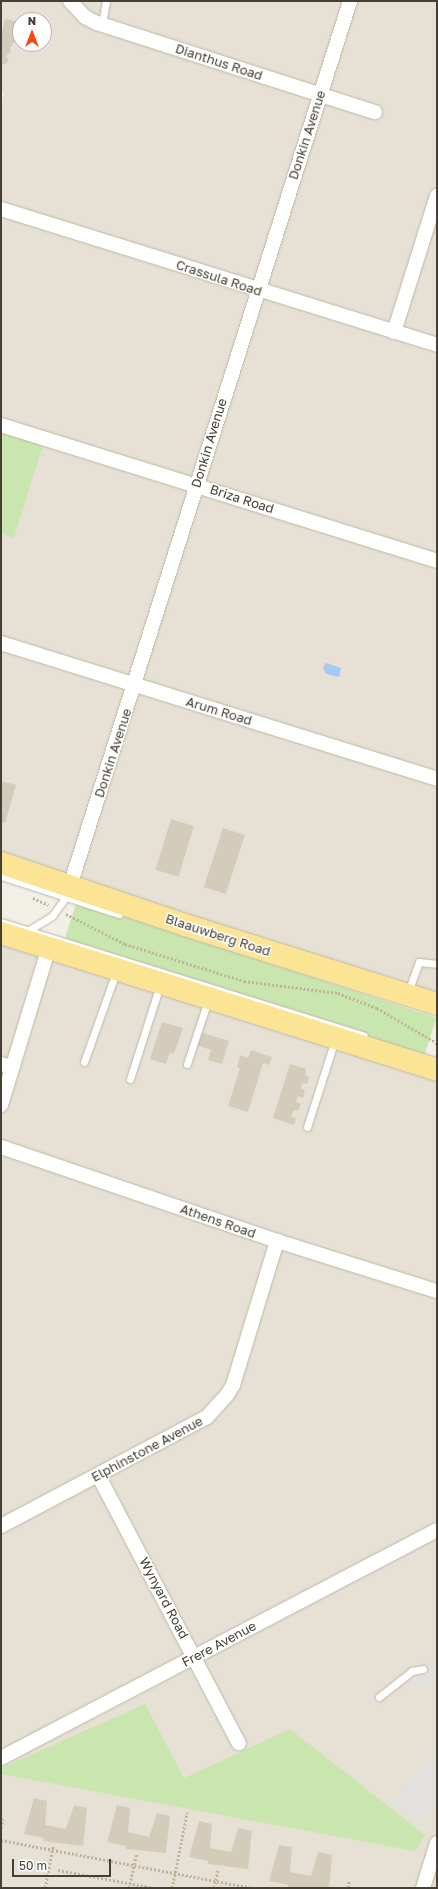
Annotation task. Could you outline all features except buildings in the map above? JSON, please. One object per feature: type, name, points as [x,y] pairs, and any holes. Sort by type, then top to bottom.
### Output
[{"type":"main road","name":"Blaauwberg Road","points":[[6,869],[68,892],[437,1004]]},
{"type":"main road","points":[[2,931],[437,1070]]},
{"type":"street","name":"Dianthus Road","points":[[70,1],[86,17],[102,24],[375,112]]},
{"type":"street","name":"Donkin Avenue","points":[[68,892],[350,1]]},
{"type":"street","points":[[394,332],[437,196]]},
{"type":"street","name":"Crassula Road","points":[[1,209],[257,291],[437,345]]},
{"type":"street","name":"Briza Road","points":[[1,425],[196,484],[437,561]]},
{"type":"street","name":"Arum Road","points":[[1,643],[437,779]]},
{"type":"street","points":[[1,1105],[7,1065],[49,947]]},
{"type":"street","name":"Athens Road","points":[[1,1147],[276,1241],[437,1291]]},
{"type":"street","name":"Elphinstone Avenue","points":[[1,1526],[207,1417],[227,1395],[232,1385],[276,1241]]},
{"type":"street","name":"Wynyard Road","points":[[98,1475],[195,1656],[239,1743]]},
{"type":"street","name":"Frere Avenue","points":[[1,1758],[437,1530]]},
{"type":"street","points":[[423,1888],[437,1843]]},
{"type":"lane","points":[[102,24],[106,1]]},
{"type":"lane","points":[[29,930],[57,910],[68,892],[129,917]]},
{"type":"lane","points":[[2,931],[29,930],[369,1037]]},
{"type":"lane","points":[[407,994],[419,962],[437,964]]},
{"type":"lane","points":[[84,1062],[117,968]]},
{"type":"lane","points":[[130,1078],[161,982]]},
{"type":"lane","points":[[187,1064],[208,997]]},
{"type":"lane","points":[[307,1127],[335,1038]]},
{"type":"lane","points":[[379,1697],[412,1671],[423,1669]]},
{"type":"path","points":[[26,895],[125,944],[244,981],[338,993],[376,1008],[437,1043]]},
{"type":"path","points":[[172,1888],[187,1812]]},
{"type":"path","points":[[1,1828],[3,1819]]},
{"type":"path","points":[[1,1840],[53,1848],[253,1888]]},
{"type":"path","points":[[45,1888],[53,1848]]},
{"type":"path","points":[[129,1888],[136,1854]]},
{"type":"path","points":[[214,1888],[218,1869]]},
{"type":"path","points":[[58,1870],[154,1888]]},
{"type":"path","points":[[348,1888],[349,1881]]},
{"type":"shaded area","points":[[1,1],[437,1],[437,993],[1,858],[1,97],[5,96],[1,89]]},
{"type":"shaded area","points":[[1,933],[437,1070],[437,1888],[1,1888]]},
{"type":"shaded area","points":[[437,1655],[437,1688],[412,1684],[427,1660]]},
{"type":"shaded area","points":[[437,1744],[437,1801],[419,1824],[393,1803]]},
{"type":"green space","points":[[1,431],[43,445],[14,538],[1,533]]},
{"type":"green space","points":[[77,901],[436,1018],[424,1058],[64,941]]},
{"type":"green space","points":[[145,1704],[184,1778],[290,1729],[425,1835],[415,1851],[1,1774],[1,1768]]},
{"type":"water","points":[[326,663],[341,668],[339,677],[326,674],[323,668]]}]
